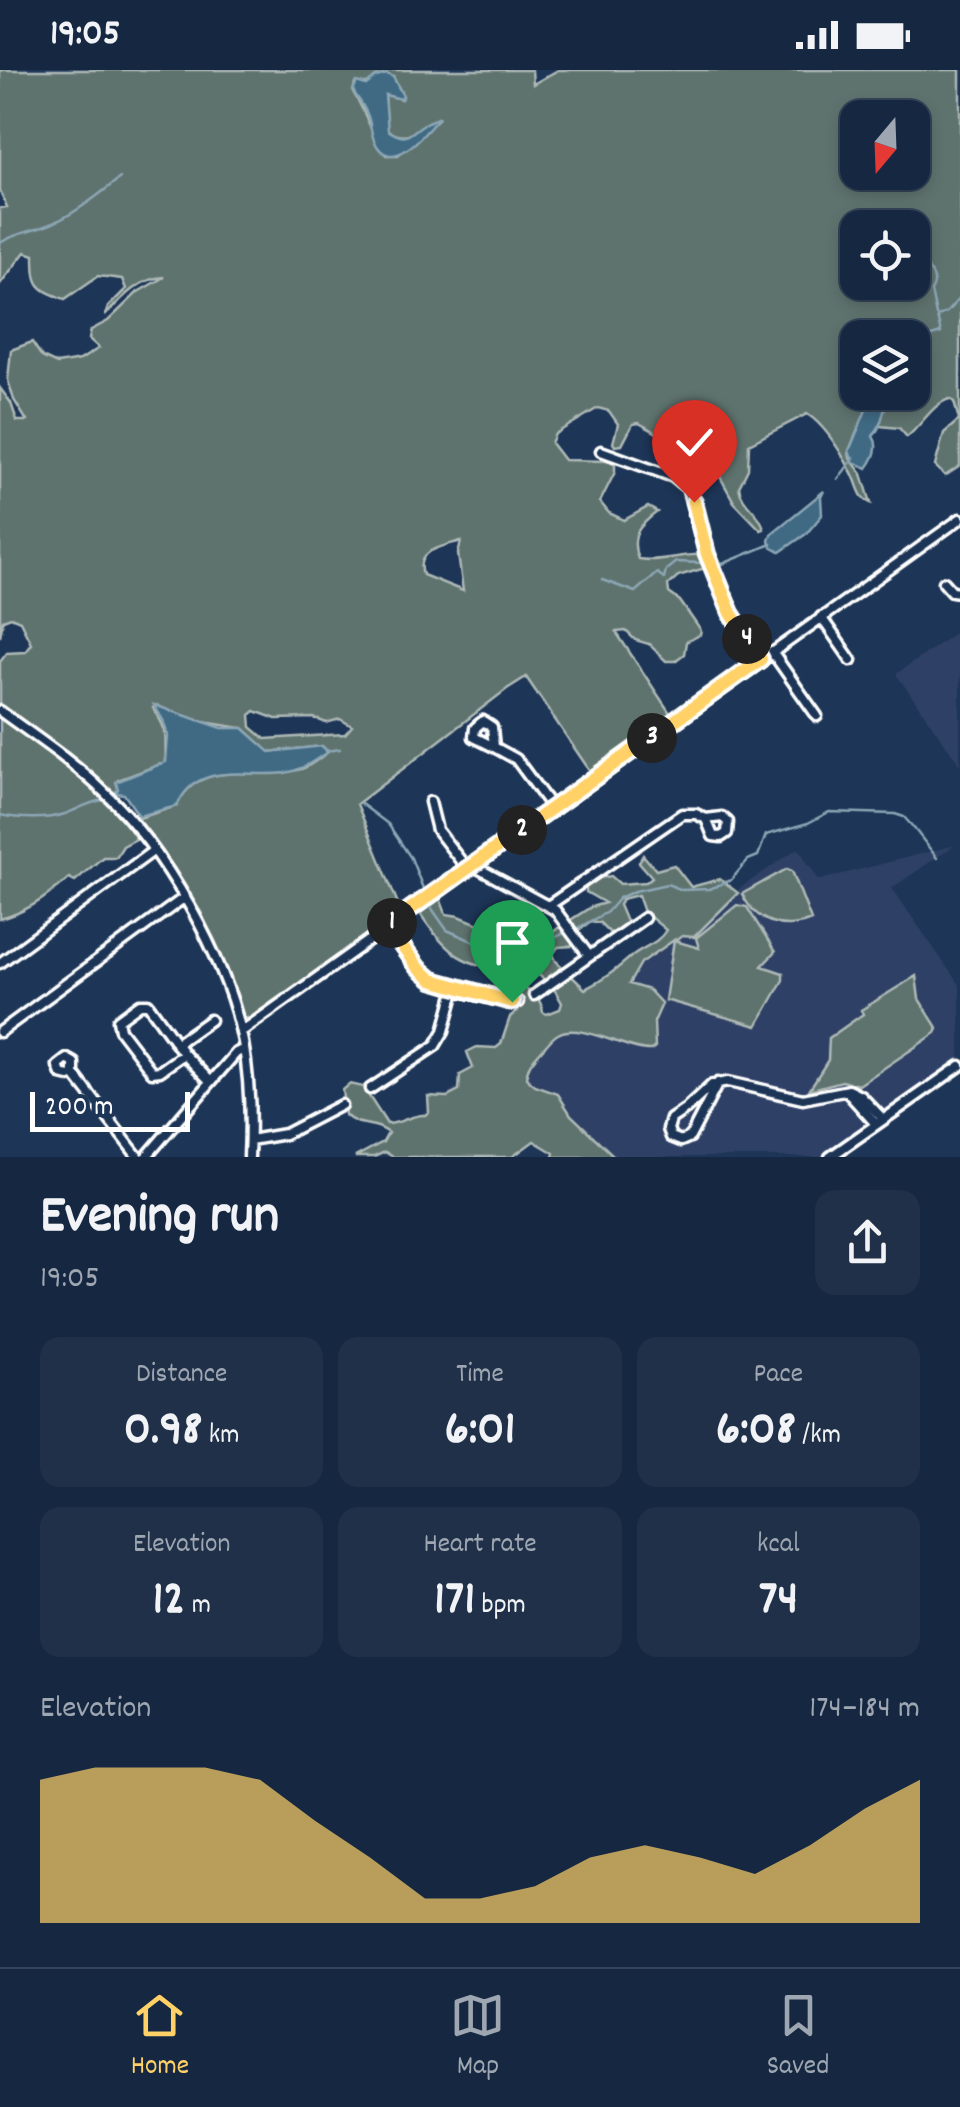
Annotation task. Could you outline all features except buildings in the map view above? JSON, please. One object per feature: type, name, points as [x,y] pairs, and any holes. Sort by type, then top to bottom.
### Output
[{"type":"street","points":[[601,450],[669,476],[688,488],[707,554],[731,613],[761,659]]},
{"type":"street","points":[[241,1032],[960,519]]},
{"type":"street","points":[[944,582],[952,591],[960,592]]},
{"type":"street","points":[[821,617],[851,660]]},
{"type":"street","points":[[772,652],[816,716]]},
{"type":"street","points":[[0,711],[100,787],[185,897],[208,943],[241,1032],[251,1106],[249,1157]]},
{"type":"street","points":[[494,747],[516,759],[552,808]]},
{"type":"street","points":[[430,802],[437,830],[470,867],[548,906],[589,956]]},
{"type":"street","points":[[548,906],[676,817],[690,813],[706,819]]},
{"type":"street","points":[[0,963],[153,851]]},
{"type":"street","points":[[0,1032],[185,897]]},
{"type":"street","points":[[534,995],[644,918]]},
{"type":"street","points":[[387,926],[425,975],[518,1002]]},
{"type":"street","points":[[370,1090],[436,1046],[456,987]]},
{"type":"street","points":[[184,1054],[158,1072],[149,1070],[117,1024],[121,1016],[145,1002],[210,1081]]},
{"type":"street","points":[[176,1044],[210,1020]]},
{"type":"street","points":[[146,1157],[210,1081],[244,1049]]},
{"type":"street","points":[[830,1157],[960,1066]]},
{"type":"street","points":[[74,1074],[138,1157]]},
{"type":"street","points":[[718,1083],[692,1135],[684,1141],[671,1138],[671,1119],[718,1083],[737,1082],[802,1099],[835,1091],[855,1098],[880,1122]]},
{"type":"street","points":[[250,1140],[286,1134],[341,1105]]},
{"type":"shaded area","points":[[387,74],[393,77],[403,96],[401,99],[385,95],[388,130],[407,136],[439,117],[407,149],[389,155],[374,140],[367,114],[353,90],[357,82],[366,85]]},
{"type":"shaded area","points":[[866,410],[885,410],[873,436],[875,453],[867,468],[853,462],[849,451]]},
{"type":"shaded area","points":[[824,491],[822,515],[806,534],[780,552],[771,547],[771,534]]},
{"type":"shaded area","points":[[960,629],[960,765],[896,674]]},
{"type":"shaded area","points":[[154,705],[222,728],[243,728],[270,752],[322,746],[328,752],[285,773],[209,777],[197,782],[177,806],[139,816],[124,794],[115,793],[116,782],[166,762],[168,736]]},
{"type":"shaded area","points":[[955,845],[892,888],[960,986],[960,1059],[821,1157],[554,1157],[538,1134],[405,1126],[667,937],[654,918],[688,924],[798,848],[819,880]]},
{"type":"green space","points":[[0,70],[532,70],[533,84],[558,70],[960,70],[960,466],[945,476],[935,466],[944,433],[959,420],[950,399],[933,410],[907,437],[899,428],[879,426],[883,410],[930,410],[930,320],[840,320],[840,410],[867,410],[849,451],[862,474],[871,503],[861,494],[832,440],[807,414],[749,444],[748,469],[739,487],[762,523],[761,530],[734,502],[713,464],[691,443],[659,434],[639,423],[633,424],[622,445],[615,446],[618,424],[609,411],[598,408],[555,434],[551,443],[564,460],[608,461],[615,465],[600,502],[609,513],[624,520],[648,507],[657,512],[638,531],[638,559],[703,555],[705,568],[678,576],[668,585],[669,593],[680,601],[701,631],[686,642],[684,654],[675,661],[666,661],[649,644],[635,640],[626,631],[616,632],[672,716],[592,774],[526,677],[507,689],[357,804],[401,911],[254,1018],[243,1018],[201,912],[136,819],[177,806],[187,791],[214,775],[301,769],[328,752],[322,746],[269,752],[243,728],[188,718],[157,705],[153,708],[164,729],[166,762],[118,780],[115,793],[0,704],[0,661],[7,652],[25,651],[31,643],[20,621],[11,617],[3,620],[0,636],[0,388],[17,421],[27,421],[8,380],[11,350],[32,342],[42,357],[57,364],[80,360],[99,348],[89,339],[91,330],[108,321],[138,292],[164,277],[139,285],[105,316],[108,307],[126,289],[122,279],[98,276],[65,299],[39,284],[34,255],[25,252],[0,284],[0,208],[7,207],[0,191]],"holes":[[[376,77],[393,77],[403,96],[401,99],[385,94],[387,130],[409,135],[439,118],[398,155],[386,155],[353,92],[355,84],[369,84]],[[461,541],[458,554],[463,591],[423,575],[426,554]],[[255,711],[276,719],[314,718],[326,723],[340,719],[352,726],[345,734],[265,739],[251,727],[250,715]]]},
{"type":"green space","points":[[0,717],[93,786],[136,839],[123,846],[116,857],[103,857],[75,881],[69,878],[37,903],[0,919]]},
{"type":"green space","points":[[643,855],[656,870],[674,865],[691,887],[720,879],[738,893],[694,937],[682,936],[675,941],[699,948],[696,938],[737,905],[747,907],[775,952],[762,966],[783,973],[783,980],[757,1026],[665,1000],[674,940],[641,963],[629,984],[649,990],[662,1004],[654,1022],[655,1047],[642,1049],[567,1031],[551,1039],[527,1074],[526,1078],[535,1086],[558,1094],[571,1115],[615,1157],[553,1157],[554,1153],[534,1141],[512,1157],[393,1157],[385,1152],[374,1157],[355,1157],[383,1142],[388,1133],[345,1115],[342,1090],[349,1084],[363,1087],[387,1124],[425,1115],[429,1112],[428,1096],[447,1097],[459,1091],[460,1075],[473,1068],[467,1052],[501,1044],[510,1017],[523,1005],[522,998],[514,995],[515,986],[534,994],[547,1014],[560,1009],[562,1003],[554,989],[526,963],[487,966],[454,953],[429,926],[421,909],[440,898],[446,914],[488,928],[505,915],[505,929],[519,940],[547,937],[563,924],[574,939],[572,946],[558,947],[553,954],[585,989],[655,942],[666,930],[644,912],[638,895],[622,899],[619,905],[627,924],[612,935],[600,923],[591,921],[579,930],[569,921],[605,903],[586,892],[586,887],[599,878],[611,876],[620,884],[646,882],[652,877],[639,862]]},
{"type":"green space","points":[[787,869],[792,871],[811,920],[790,925],[771,922],[755,912],[742,894]]},
{"type":"green space","points":[[916,976],[919,999],[938,1029],[936,1033],[859,1085],[842,1081],[809,1090],[828,1060],[829,1038],[863,1014],[861,1010]]},
{"type":"waterway","points":[[0,243],[62,219],[120,178]]},
{"type":"waterway","points":[[930,272],[936,315]]},
{"type":"waterway","points":[[930,336],[941,333],[937,317],[960,297]]},
{"type":"waterway","points":[[838,479],[854,458]]},
{"type":"waterway","points":[[720,565],[771,544]]},
{"type":"waterway","points":[[602,580],[635,592],[657,573],[664,578],[666,570],[676,562],[703,563]]},
{"type":"waterway","points":[[326,751],[340,749]]},
{"type":"waterway","points":[[0,815],[49,817],[103,800]]},
{"type":"waterway","points":[[360,803],[388,824],[411,858],[424,891]]},
{"type":"waterway","points":[[576,929],[635,891],[667,884],[682,890],[709,889],[731,880],[748,860],[758,856],[766,835],[808,823],[829,812],[904,817],[937,858]]},
{"type":"waterway","points":[[428,903],[447,930],[491,949],[525,951],[567,932]]},
{"type":"route","points":[[512,1002],[432,980],[418,968],[387,926],[761,659],[731,613],[707,554],[694,502]]}]
